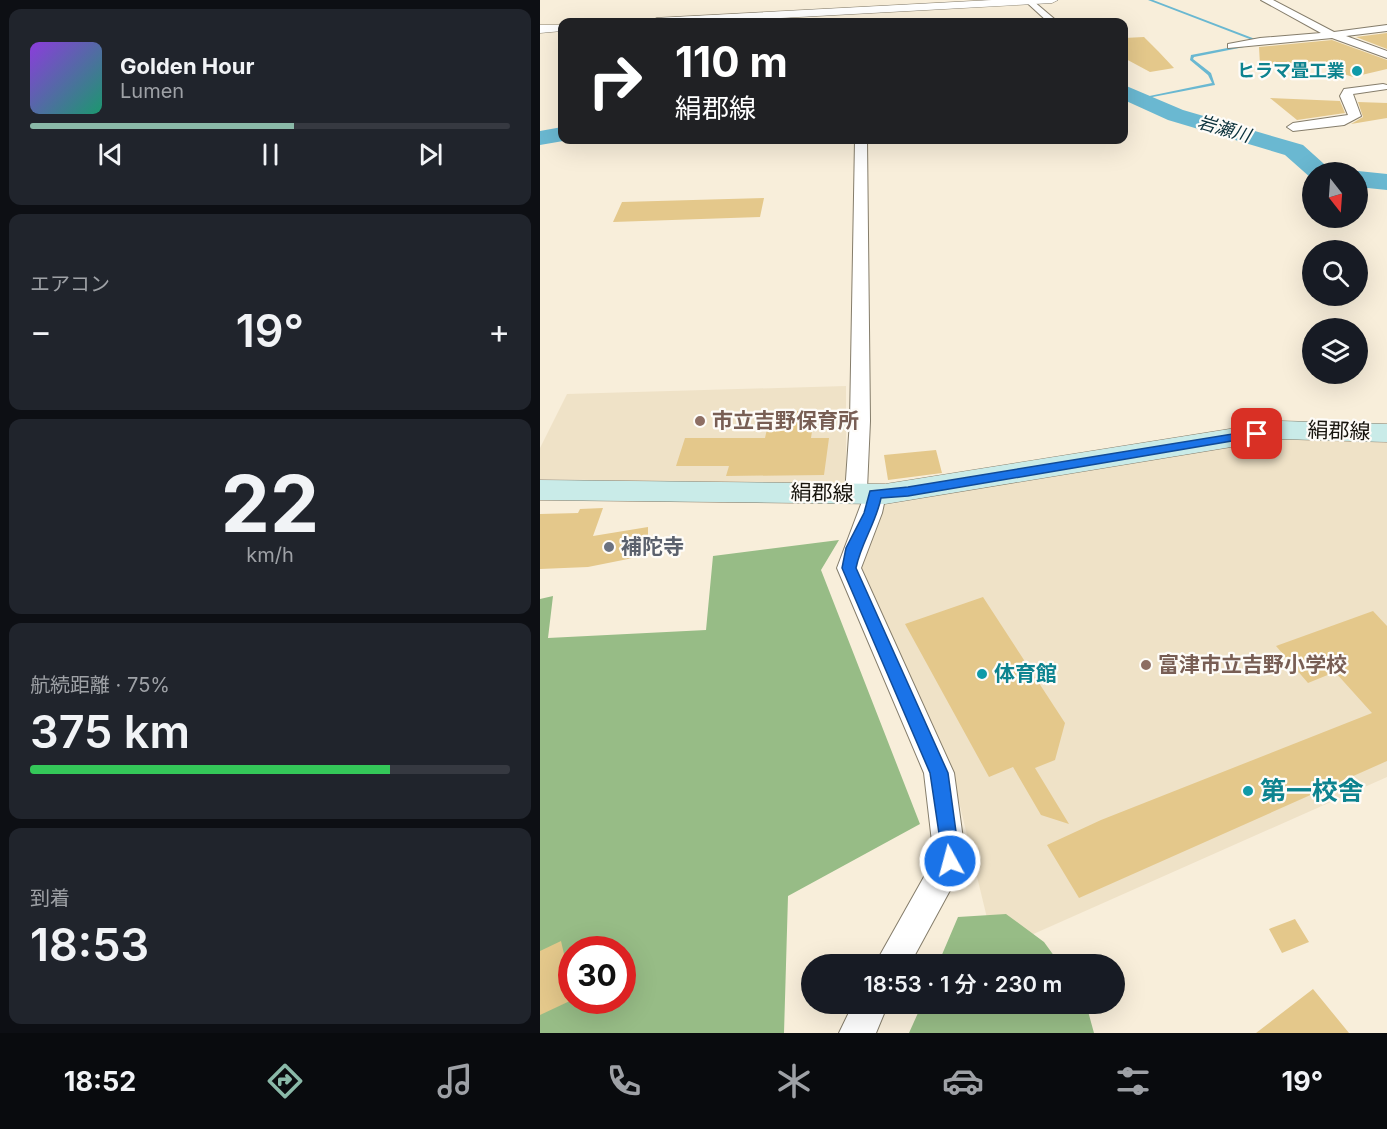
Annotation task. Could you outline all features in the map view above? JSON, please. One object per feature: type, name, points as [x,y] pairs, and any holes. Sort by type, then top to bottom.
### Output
[{"type":"main road","name":"絹郡線","points":[[540,490],[866,494],[908,492],[1280,430],[1387,433]]},
{"type":"street","points":[[819,18],[860,17],[1052,0]]},
{"type":"street","points":[[1266,0],[1333,35],[1387,55]]},
{"type":"street","points":[[1028,1],[1048,18]]},
{"type":"street","points":[[540,29],[558,28]]},
{"type":"street","points":[[1232,46],[1256,41],[1387,28]]},
{"type":"street","points":[[1293,127],[1344,121],[1355,116],[1346,96],[1348,91],[1386,87]]},
{"type":"street","points":[[861,144],[860,421],[866,494],[871,513],[853,548],[849,568],[939,773],[950,861],[898,954]]},
{"type":"street","points":[[857,1033],[866,1014]]},
{"type":"shaded area","name":"市立吉野保育所","points":[[846,386],[846,480],[840,485],[540,479],[540,448],[567,394]]},
{"type":"shaded area","name":"富津市立吉野小学校","points":[[1302,436],[1387,443],[1387,777],[995,951],[951,769],[859,561],[885,505],[1253,440]]},
{"type":"green space","points":[[839,540],[821,570],[920,824],[788,896],[784,1033],[540,1033],[540,599],[553,596],[548,638],[706,630],[713,556]]},
{"type":"green space","points":[[1006,914],[1044,942],[1053,954],[942,954],[958,917]]},
{"type":"green space","points":[[918,1014],[1089,1014],[1094,1033],[909,1033]]},
{"type":"building","points":[[1387,33],[1387,49],[1356,37]]},
{"type":"building","points":[[1144,37],[1174,68],[1150,72],[1128,60],[1128,38]]},
{"type":"building","points":[[1332,40],[1387,60],[1387,69],[1353,77],[1306,62],[1260,65],[1259,47]]},
{"type":"building","points":[[1270,98],[1340,101],[1345,113],[1297,120]]},
{"type":"building","points":[[1358,102],[1387,103],[1387,118],[1351,124],[1363,117]]},
{"type":"building","points":[[764,198],[760,217],[613,222],[622,202]]},
{"type":"building","points":[[771,411],[815,411],[811,438],[829,438],[824,475],[726,476],[729,466],[676,466],[685,438],[765,438]]},
{"type":"building","points":[[936,450],[942,473],[888,480],[884,455]]},
{"type":"building","points":[[603,508],[593,536],[648,527],[648,555],[588,567],[540,569],[540,514],[578,513],[580,509]]},
{"type":"building","name":"体育館","points":[[983,597],[1065,723],[1055,760],[1035,768],[1069,824],[1041,815],[1013,767],[989,777],[905,624]]},
{"type":"building","name":"第一校舎","points":[[1373,611],[1387,626],[1387,761],[1079,898],[1047,845],[1101,820],[1372,713],[1335,672],[1308,683],[1276,646]]},
{"type":"building","points":[[1295,919],[1309,942],[1282,953],[1269,929]]},
{"type":"building","points":[[558,942],[558,1007],[540,1015],[540,951]]},
{"type":"building","points":[[1313,989],[1349,1033],[1256,1033]]},
{"type":"waterway","points":[[1150,0],[1261,42]]},
{"type":"waterway","points":[[1137,99],[1214,84],[1210,74],[1191,59],[1192,56],[1243,46]]},
{"type":"waterway","name":"岩瀬川","points":[[1128,94],[1176,115],[1207,122],[1294,150],[1308,162]]},
{"type":"waterway","name":"岩瀬川","points":[[540,138],[558,135]]},
{"type":"waterway","name":"岩瀬川","points":[[1368,180],[1387,182]]},
{"type":"place","name":"ヒラマ畳工業","points":[[1357,71]]},
{"type":"place","name":"市立吉野保育所","points":[[700,421]]},
{"type":"place","name":"補陀寺","points":[[609,547]]},
{"type":"place","name":"富津市立吉野小学校","points":[[1146,665]]},
{"type":"place","name":"体育館","points":[[982,674]]},
{"type":"place","name":"第一校舎","points":[[1248,791]]},
{"type":"route","points":[[950,861],[939,773],[849,568],[853,548],[871,513],[875,494],[908,492],[1257,434]]}]
